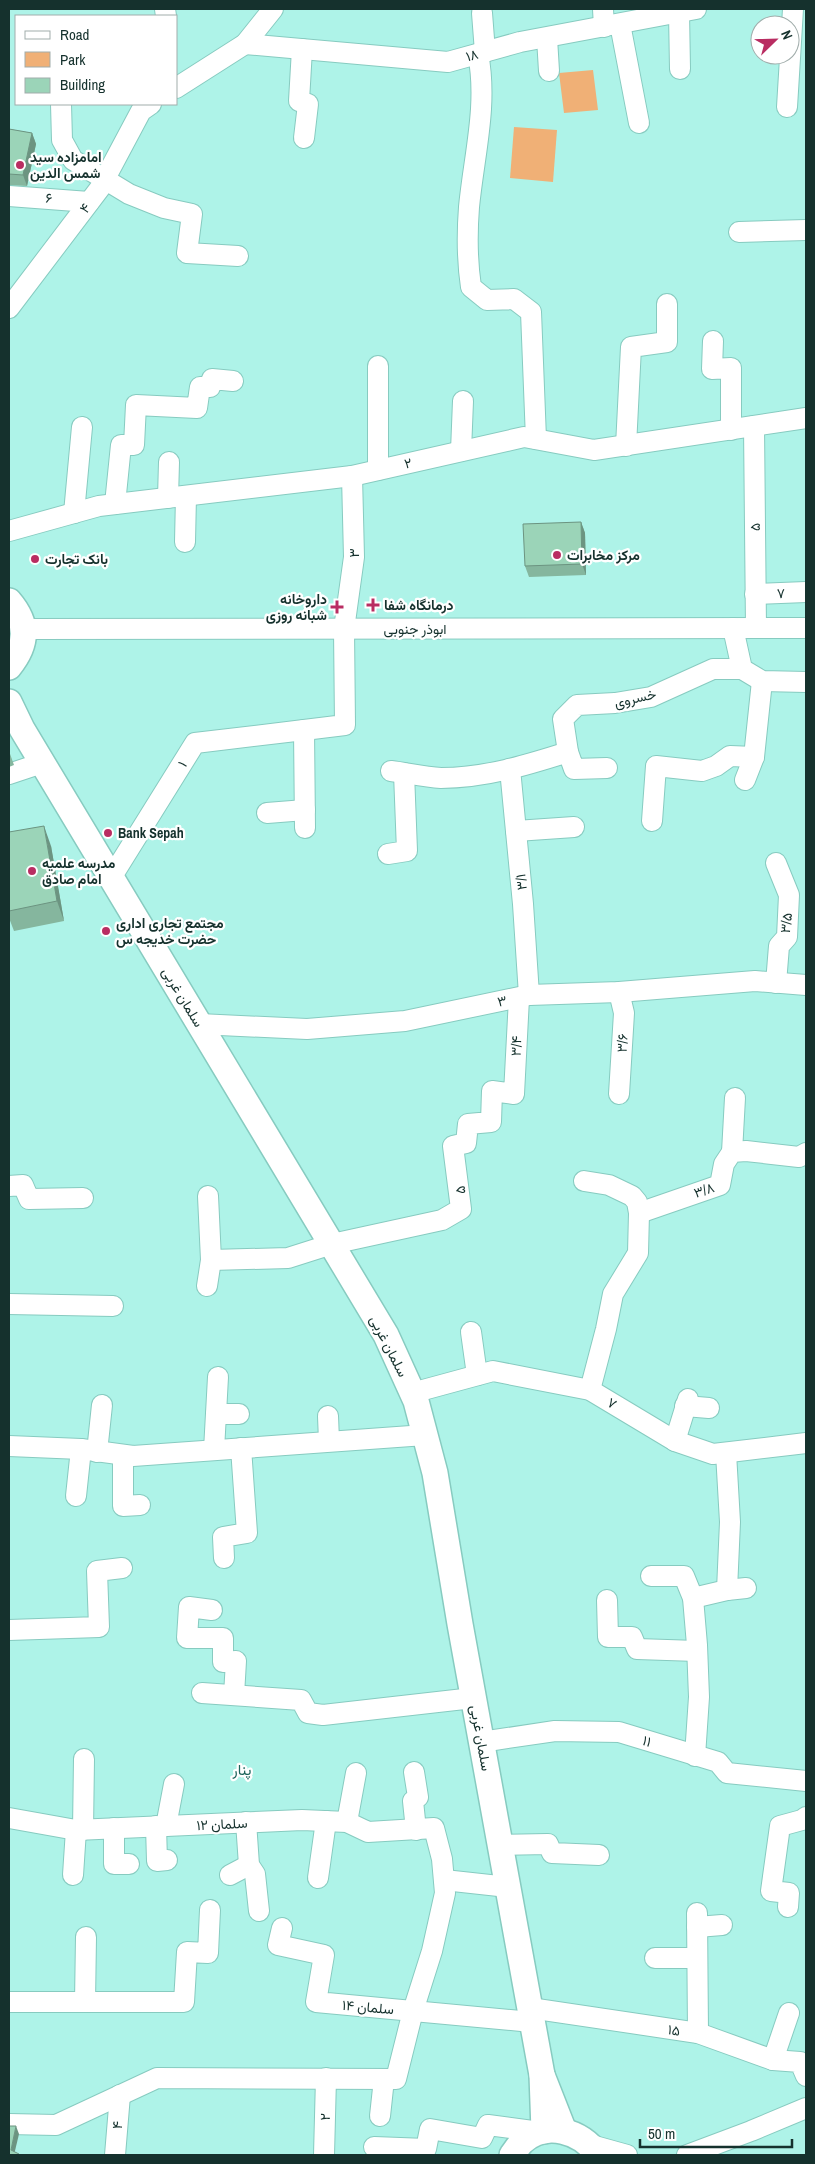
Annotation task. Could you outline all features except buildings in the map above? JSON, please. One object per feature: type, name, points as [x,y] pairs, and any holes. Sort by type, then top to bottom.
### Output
[{"type":"main road","points":[[9,601],[17,610],[23,629],[23,640],[18,655],[9,667]]},
{"type":"main road","name":"سلمان غربی","points":[[9,702],[42,763],[386,1335],[412,1393],[435,1473],[473,1698],[542,2076],[549,2131]]},
{"type":"main road","points":[[512,2155],[522,2142],[549,2131],[578,2136],[594,2150]]},
{"type":"street","points":[[178,84],[245,44],[273,9]]},
{"type":"street","points":[[787,107],[793,9]]},
{"type":"street","points":[[680,69],[691,10]]},
{"type":"street","name":"۱۸","points":[[245,44],[448,62],[520,42],[547,38],[609,20],[691,10]]},
{"type":"street","points":[[482,13],[480,129],[469,208],[467,262],[470,287],[487,300],[514,299],[531,312],[536,439]]},
{"type":"street","points":[[609,20],[639,123]]},
{"type":"street","points":[[547,38],[549,71]]},
{"type":"street","points":[[302,49],[299,101],[308,104],[304,138]]},
{"type":"street","points":[[61,105],[62,140],[73,160],[129,194],[164,208],[192,214],[187,253],[238,256]]},
{"type":"street","name":"۴","points":[[9,308],[89,202],[104,180],[140,110],[149,105]]},
{"type":"street","name":"۶","points":[[9,196],[89,202]]},
{"type":"street","points":[[739,232],[806,230]]},
{"type":"street","points":[[626,446],[631,347],[667,342],[667,304]]},
{"type":"street","points":[[713,341],[712,369],[731,368],[731,430]]},
{"type":"street","points":[[378,366],[378,470]]},
{"type":"street","points":[[115,504],[121,446],[134,444],[136,405],[197,408],[200,387],[210,387],[212,378],[233,381]]},
{"type":"street","points":[[462,451],[463,401]]},
{"type":"street","name":"۲","points":[[9,530],[115,504],[352,476],[524,436],[594,450],[806,418]]},
{"type":"street","name":"۵","points":[[754,426],[756,628]]},
{"type":"street","points":[[74,513],[82,427]]},
{"type":"street","points":[[169,462],[185,542]]},
{"type":"street","name":"۳","points":[[344,629],[354,557],[352,476]]},
{"type":"street","name":"۷","points":[[756,594],[806,592]]},
{"type":"street","points":[[733,628],[742,669],[762,681],[806,682]]},
{"type":"street","name":"ابوذر جنوبی","points":[[23,629],[806,628]]},
{"type":"street","points":[[267,813],[305,819],[304,730],[345,725],[344,629]]},
{"type":"street","name":"خسروی","points":[[607,768],[574,769],[568,752],[563,719],[577,705],[615,703],[651,697],[713,669],[742,669]]},
{"type":"street","points":[[744,780],[754,757],[762,681]]},
{"type":"street","name":"۱","points":[[111,878],[194,743],[304,730]]},
{"type":"street","points":[[388,854],[407,851],[397,772],[440,778],[481,775],[510,769],[568,752]]},
{"type":"street","points":[[652,821],[656,766],[702,771],[716,766],[730,756],[754,757]]},
{"type":"street","points":[[9,774],[42,763]]},
{"type":"street","name":"۳/۱","points":[[510,769],[523,904],[524,996]]},
{"type":"street","points":[[516,831],[574,827]]},
{"type":"street","name":"۳/۵","points":[[776,863],[789,895],[787,937],[779,946],[776,983]]},
{"type":"street","name":"۳","points":[[200,1024],[307,1028],[404,1021],[524,996],[619,992],[755,981],[806,985]]},
{"type":"street","name":"۳/۶","points":[[619,992],[624,1013],[620,1094]]},
{"type":"street","name":"۳/۴","points":[[514,1094],[524,996]]},
{"type":"street","name":"۵","points":[[332,1244],[442,1220],[461,1209],[453,1146],[466,1142],[468,1124],[491,1122],[492,1091],[514,1094]]},
{"type":"street","points":[[735,1098],[732,1152],[746,1151],[799,1157],[806,1152]]},
{"type":"street","name":"۳/۸","points":[[639,1213],[720,1185],[724,1164],[732,1152]]},
{"type":"street","points":[[584,1181],[610,1185],[632,1196],[638,1202],[639,1213],[638,1253],[613,1294],[590,1390]]},
{"type":"street","points":[[9,1186],[23,1185],[29,1198],[84,1198]]},
{"type":"street","points":[[207,1286],[211,1260],[208,1196]]},
{"type":"street","points":[[211,1260],[288,1258],[332,1244]]},
{"type":"street","points":[[9,1304],[113,1306]]},
{"type":"street","points":[[471,1332],[477,1375]]},
{"type":"street","name":"۷","points":[[412,1393],[493,1371],[590,1390],[675,1441],[713,1454],[806,1443]]},
{"type":"street","points":[[214,1450],[218,1377]]},
{"type":"street","points":[[675,1441],[687,1403],[708,1408]]},
{"type":"street","points":[[76,1496],[102,1405]]},
{"type":"street","points":[[216,1414],[239,1414]]},
{"type":"street","points":[[328,1416],[329,1441]]},
{"type":"street","points":[[9,1446],[133,1456],[425,1435]]},
{"type":"street","points":[[224,1558],[223,1537],[247,1532],[241,1448]]},
{"type":"street","points":[[693,1598],[736,1589],[726,1453]]},
{"type":"street","points":[[123,1455],[123,1506],[140,1505]]},
{"type":"street","points":[[9,1630],[99,1627],[97,1571],[122,1568]]},
{"type":"street","points":[[651,1576],[684,1576],[693,1598],[699,1697],[695,1756]]},
{"type":"street","points":[[607,1600],[608,1637],[632,1637],[637,1649],[697,1651]]},
{"type":"street","points":[[212,1610],[188,1607],[187,1638],[223,1638],[222,1662],[236,1661],[234,1696]]},
{"type":"street","points":[[202,1693],[301,1700],[308,1713],[323,1715],[473,1698]]},
{"type":"street","name":"۱۱","points":[[481,1742],[555,1731],[619,1732],[718,1762],[727,1773],[806,1781]]},
{"type":"street","points":[[73,1875],[80,1830],[84,1759]]},
{"type":"street","points":[[9,2124],[56,2125],[157,2078],[396,2079],[432,1950],[445,1893],[442,1859],[425,1829],[413,1801],[418,1797],[414,1772]]},
{"type":"street","points":[[347,1822],[356,1773]]},
{"type":"street","points":[[166,1860],[156,1861],[161,1826],[174,1784]]},
{"type":"street","points":[[788,1907],[789,1893],[771,1891],[780,1826],[802,1820],[806,1816]]},
{"type":"street","name":"سلمان ۱۲","points":[[9,1818],[80,1830],[302,1820],[347,1822],[368,1832],[425,1829]]},
{"type":"street","points":[[318,1878],[326,1821]]},
{"type":"street","points":[[246,1822],[249,1865],[255,1874],[259,1911]]},
{"type":"street","points":[[114,1828],[114,1864],[129,1864]]},
{"type":"street","points":[[500,1844],[548,1844],[552,1853],[598,1855]]},
{"type":"street","points":[[230,1875],[249,1865]]},
{"type":"street","points":[[444,1880],[508,1887]]},
{"type":"street","points":[[9,2002],[184,2002],[187,1952],[208,1953],[210,1910]]},
{"type":"street","points":[[698,2034],[697,1920],[722,1925]]},
{"type":"street","name":"سلمان ۱۴","points":[[282,1928],[278,1945],[324,1955],[316,2002],[414,2011],[531,2015]]},
{"type":"street","points":[[85,2002],[86,1937]]},
{"type":"street","points":[[656,1958],[697,1958]]},
{"type":"street","points":[[774,2060],[789,2013]]},
{"type":"street","name":"۱۵","points":[[531,2015],[698,2034],[774,2060],[800,2062],[806,2076]]},
{"type":"street","name":"۲","points":[[324,2155],[326,2078]]},
{"type":"street","points":[[380,2116],[384,2079]]},
{"type":"street","name":"۴","points":[[114,2155],[120,2095]]},
{"type":"street","points":[[687,2155],[806,2108]]},
{"type":"street","points":[[374,2147],[426,2149],[430,2129],[482,2138],[488,2125],[549,2131]]},
{"type":"street","points":[[594,2150],[627,2155]]},
{"type":"green space","points":[[593,70],[598,110],[564,113],[559,73]]},
{"type":"green space","points":[[514,127],[557,130],[553,182],[510,178]]},
{"type":"place","name":"امامزاده سید شمس الدین","points":[[20,165]]},
{"type":"place","name":"مرکز مخابرات","points":[[557,555]]},
{"type":"place","name":"بانک تجارت","points":[[35,559]]},
{"type":"place","name":"درمانگاه شفا","points":[[373,605]]},
{"type":"place","name":"داروخانه شبانه روزی","points":[[337,607]]},
{"type":"place","name":"Bank Sepah","points":[[108,833]]},
{"type":"place","name":"مدرسه علمیه امام صادق","points":[[32,871]]},
{"type":"place","name":"مجتمع تجاری اداری حضرت خدیجه س","points":[[106,931]]},
{"type":"district","name":"پنار","points":[[242,1770]]}]
